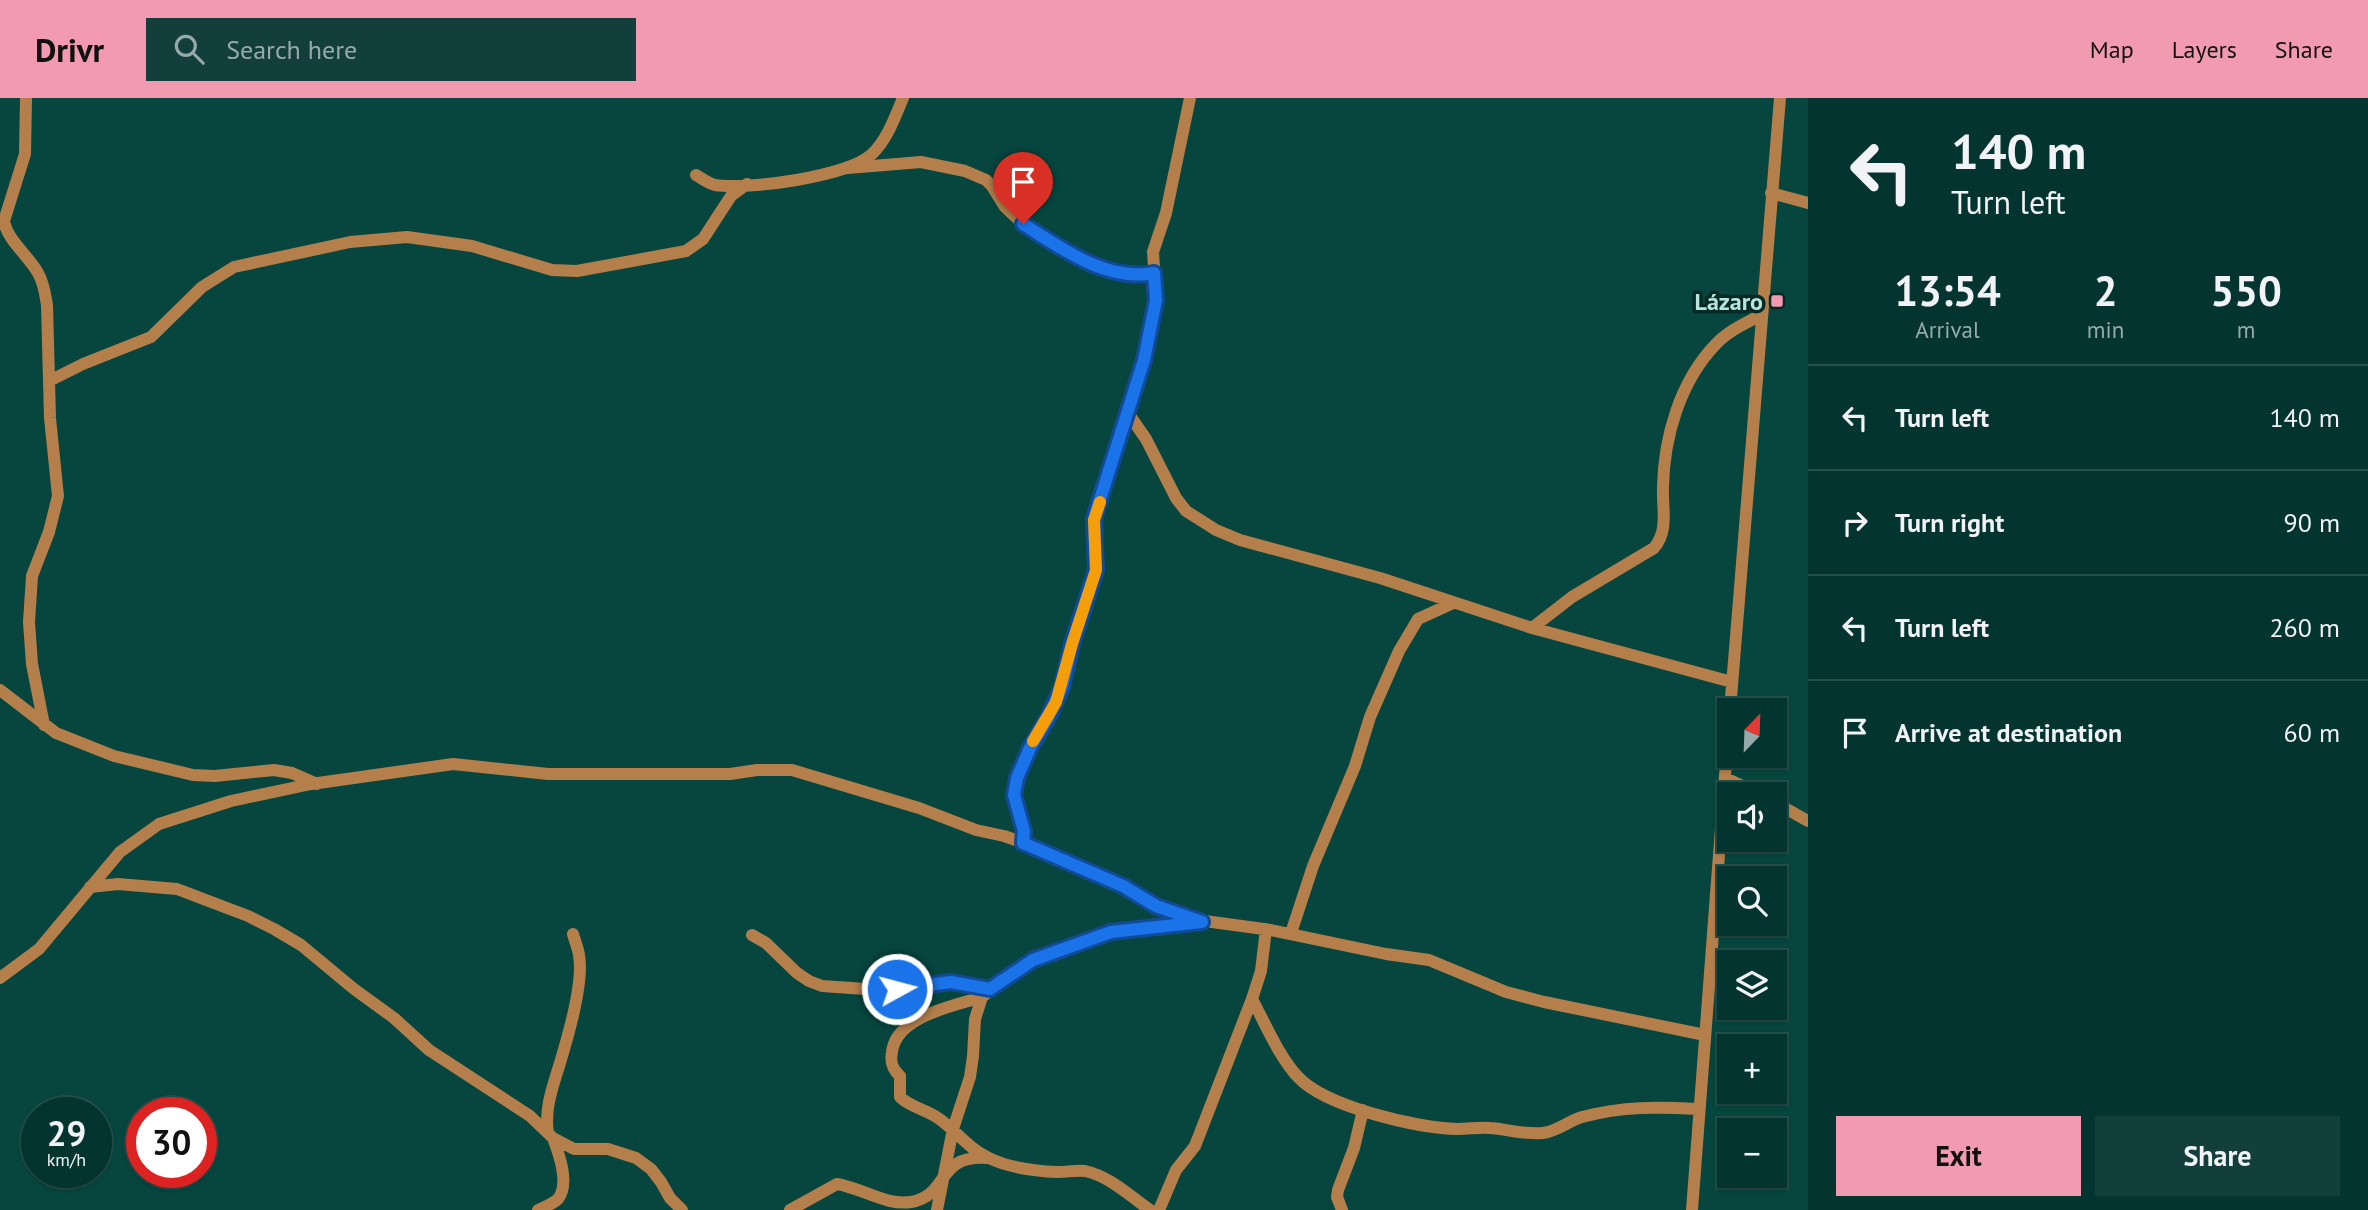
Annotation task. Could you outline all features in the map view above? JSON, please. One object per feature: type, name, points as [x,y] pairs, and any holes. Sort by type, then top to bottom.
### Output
[{"type":"street","points":[[26,98],[25,154],[4,221],[7,230],[38,271],[45,290],[49,340],[50,418],[58,496],[49,532],[33,576],[30,622],[32,664],[44,725]]},
{"type":"street","points":[[848,168],[871,155],[879,146],[903,98]]},
{"type":"street","points":[[1023,843],[1024,831],[1014,795],[1017,778],[1062,687],[1072,644],[1096,570],[1094,520],[1128,414],[1154,317],[1154,241],[1166,213],[1190,98]]},
{"type":"street","points":[[1731,698],[1780,98]]},
{"type":"street","points":[[696,175],[718,185],[806,179],[848,168],[921,162],[965,171],[986,180],[1005,207],[1023,224],[1061,250],[1116,273],[1131,276],[1154,273]]},
{"type":"street","points":[[49,381],[83,364],[151,337],[202,287],[234,267],[349,242],[407,237],[472,246],[552,270],[577,271],[686,251],[703,239],[731,195],[747,184]]},
{"type":"street","points":[[1771,193],[1808,203]]},
{"type":"street","points":[[1532,628],[1572,597],[1654,548],[1661,539],[1664,531],[1664,461],[1682,395],[1695,371],[1717,343],[1761,315]]},
{"type":"street","points":[[1128,414],[1146,439],[1176,498],[1186,511],[1200,522],[1240,540],[1380,578],[1532,628],[1732,682]]},
{"type":"street","points":[[1291,933],[1313,866],[1356,766],[1370,716],[1399,651],[1418,619],[1453,603]]},
{"type":"street","points":[[0,690],[44,725],[93,750],[176,772],[215,776],[274,770],[292,773],[317,784]]},
{"type":"street","points":[[0,978],[39,949],[120,852],[159,824],[230,801],[317,784],[453,764],[548,774],[730,774],[779,768],[792,770],[1023,843],[1123,886],[1156,906],[1202,922]]},
{"type":"street","points":[[1692,1210],[1726,768]]},
{"type":"street","points":[[1725,778],[1734,782]]},
{"type":"street","points":[[1787,809],[1808,821]]},
{"type":"street","points":[[90,887],[118,884],[177,889],[248,916],[274,929],[301,945],[394,1018],[429,1050],[504,1097],[550,1136],[574,1149],[608,1149],[636,1157],[651,1169],[670,1198],[682,1210]]},
{"type":"street","points":[[1150,1210],[1097,1175],[1083,1171],[1038,1170],[1009,1165],[988,1158],[972,1148],[935,1116],[900,1097],[900,1076],[891,1064],[892,1046],[896,1037],[912,1022],[986,993],[1033,960],[1111,932],[1202,922],[1291,933],[1386,954],[1429,960],[1506,992],[1704,1035]]},
{"type":"street","points":[[1159,1210],[1176,1170],[1195,1146],[1252,999],[1261,971],[1266,929]]},
{"type":"street","points":[[538,1210],[555,1202],[560,1195],[562,1170],[550,1136],[550,1099],[579,985],[579,956],[573,934]]},
{"type":"street","points":[[752,935],[772,947],[808,981],[833,989],[880,990],[951,982],[986,993]]},
{"type":"street","points":[[937,1210],[953,1129],[970,1077],[975,1019],[986,993]]},
{"type":"street","points":[[1252,999],[1297,1077],[1320,1093],[1379,1116],[1457,1129],[1489,1128],[1540,1133],[1555,1131],[1580,1118],[1623,1109],[1699,1109]]},
{"type":"street","points":[[1342,1210],[1337,1197],[1338,1190],[1354,1148],[1363,1110]]},
{"type":"street","points":[[790,1210],[837,1184],[880,1198],[912,1202],[925,1196],[958,1161],[988,1158]]},
{"type":"slow traffic","points":[[1033,741],[1056,702],[1096,570],[1094,520],[1100,502]]},
{"type":"place","name":"Lázaro","points":[[1777,301]]},
{"type":"route","points":[[897,989],[951,982],[990,989],[1033,960],[1111,932],[1202,922],[1156,906],[1123,886],[1047,851],[1023,843],[1024,831],[1014,795],[1017,778],[1062,687],[1072,644],[1096,570],[1094,520],[1144,360],[1156,300],[1154,273],[1131,276],[1105,270],[1061,250],[1023,224]]}]
